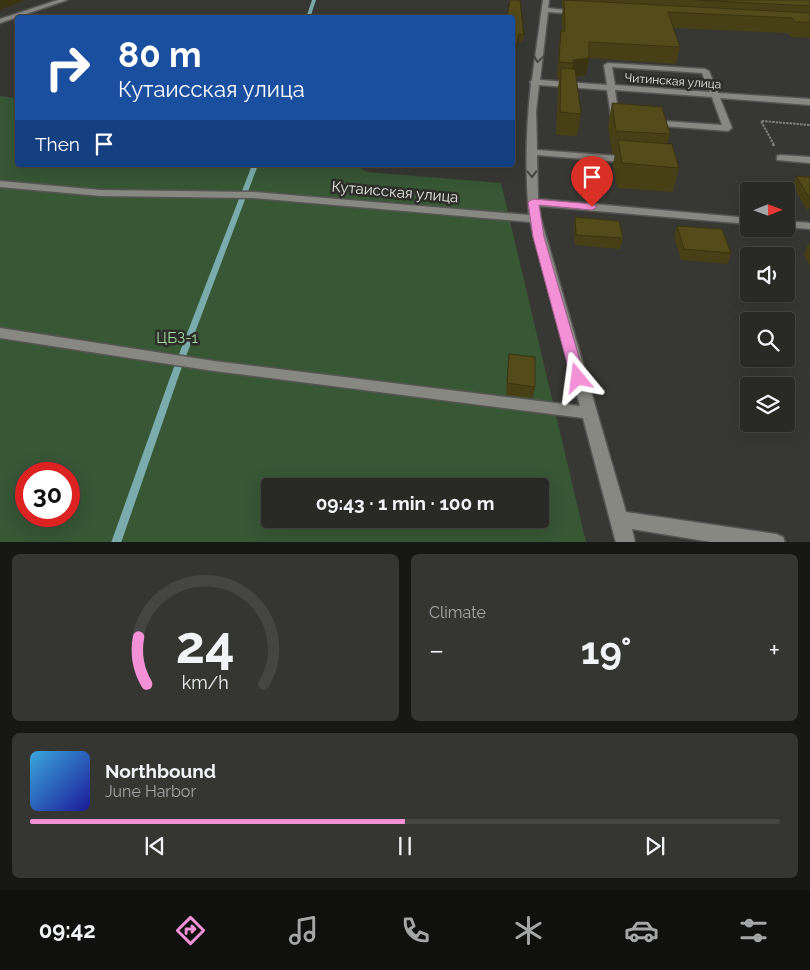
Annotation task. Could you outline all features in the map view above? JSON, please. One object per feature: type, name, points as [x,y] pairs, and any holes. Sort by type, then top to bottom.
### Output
[{"type":"street","points":[[18,15],[64,0]]},
{"type":"street","points":[[546,0],[534,82],[532,111],[533,202],[535,219],[588,413],[626,542]]},
{"type":"street","points":[[545,10],[584,13]]},
{"type":"street","points":[[0,21],[15,16]]},
{"type":"street","points":[[608,65],[705,71],[728,128],[614,120],[611,88],[608,65]]},
{"type":"street","name":"Читинская улица","points":[[534,82],[810,102]]},
{"type":"street","points":[[532,152],[638,161]]},
{"type":"street","points":[[780,158],[810,160]]},
{"type":"street","name":"Кутаисская улица","points":[[0,184],[101,194],[254,195],[535,219]]},
{"type":"street","points":[[533,202],[740,220]]},
{"type":"street","points":[[795,225],[810,226]]},
{"type":"street","points":[[0,333],[214,366],[588,413]]},
{"type":"street","points":[[619,519],[776,542]]},
{"type":"path","points":[[780,158],[761,121],[810,125]]},
{"type":"green space","name":"ЦБЗ-1","points":[[0,96],[15,98],[15,167],[358,167],[367,172],[501,183],[586,542],[0,542]]},
{"type":"building","points":[[510,0],[520,0],[524,35],[519,34],[515,48],[515,15],[508,15]]},
{"type":"building","points":[[564,0],[810,13],[810,22],[796,22],[792,18],[668,12],[680,47],[589,42],[589,58],[573,60],[573,63],[560,62],[561,31],[565,31]]},
{"type":"building","points":[[697,0],[810,0],[810,6]]},
{"type":"building","points":[[561,68],[575,69],[581,114],[560,112]]},
{"type":"building","points":[[612,103],[662,107],[670,134],[616,131]]},
{"type":"building","points":[[618,140],[672,144],[679,168],[622,163]]},
{"type":"building","points":[[796,176],[810,177],[810,199]]},
{"type":"building","points":[[575,217],[619,221],[623,238],[576,235]]},
{"type":"building","points":[[677,226],[722,229],[731,253],[684,249]]},
{"type":"building","points":[[509,354],[535,357],[535,387],[507,383]]},
{"type":"waterway","points":[[309,15],[314,0]]},
{"type":"waterway","points":[[116,542],[175,375],[254,167]]},
{"type":"route","points":[[578,378],[539,237],[533,202],[592,207]]}]
